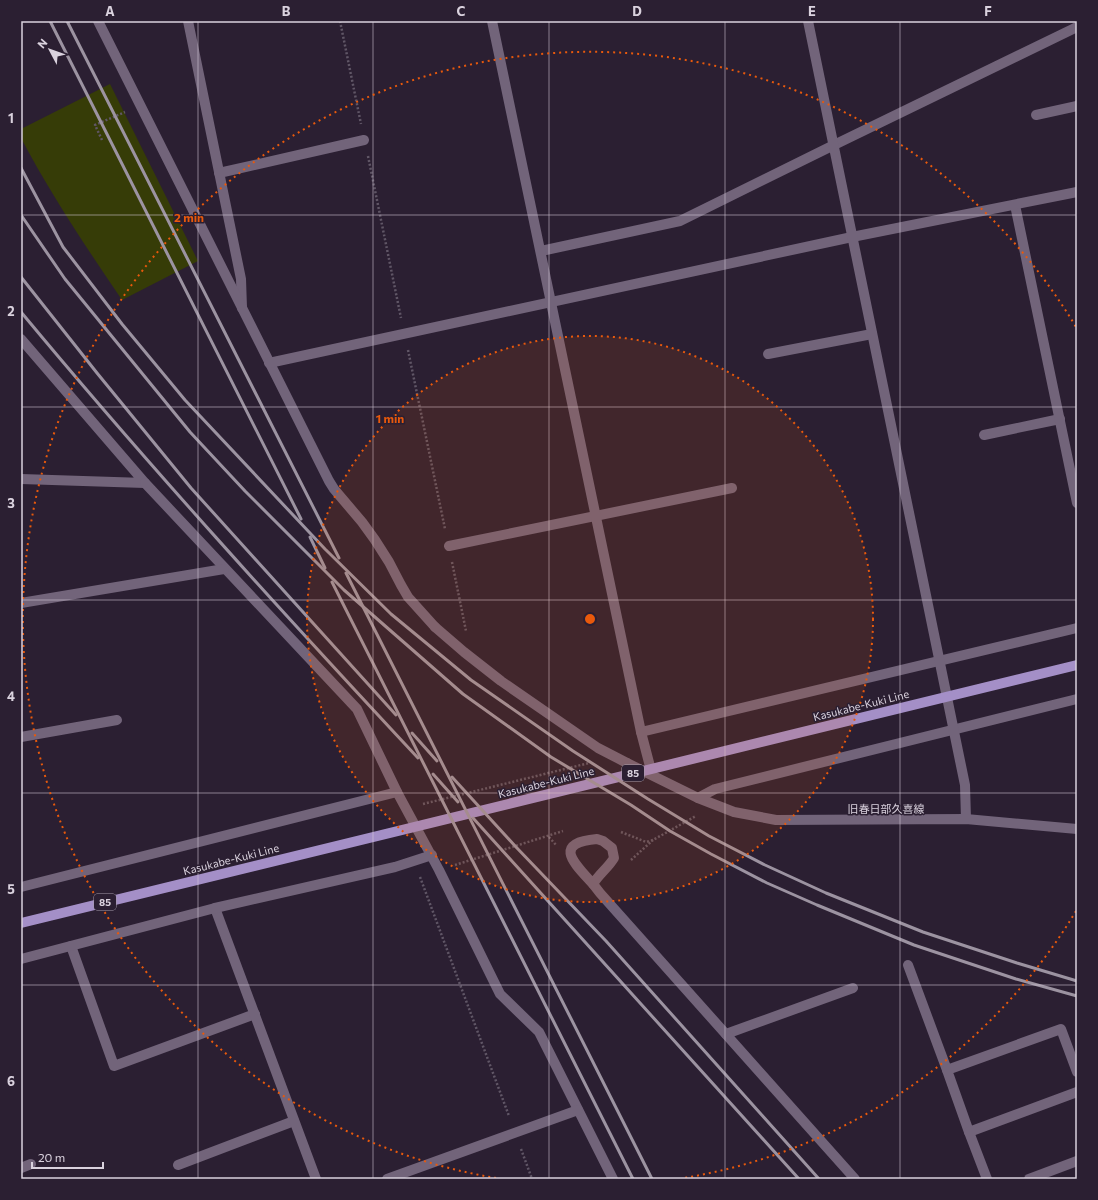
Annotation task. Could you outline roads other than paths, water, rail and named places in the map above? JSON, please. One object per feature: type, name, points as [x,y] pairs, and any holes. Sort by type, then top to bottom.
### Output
[{"type":"main road","name":"Kasukabe-Kuki Line","points":[[21,923],[1077,665]]},
{"type":"street","name":"旧春日部久喜線","points":[[98,21],[334,489],[375,540],[390,562],[408,597],[435,627],[464,652],[501,681],[598,748],[698,798],[734,812],[776,820],[966,819],[1077,829]]},
{"type":"street","points":[[188,21],[241,279],[242,308]]},
{"type":"street","points":[[492,21],[542,251],[641,732],[652,774]]},
{"type":"street","points":[[808,21],[965,785],[966,819]]},
{"type":"street","points":[[542,251],[680,221],[1077,27]]},
{"type":"street","points":[[1036,115],[1077,106]]},
{"type":"street","points":[[219,173],[364,140]]},
{"type":"street","points":[[269,362],[852,237],[1077,192]]},
{"type":"street","points":[[1015,205],[1077,503]]},
{"type":"street","points":[[768,354],[872,334]]},
{"type":"street","points":[[21,339],[145,483],[224,569],[357,709],[397,792],[432,855],[500,994],[539,1032],[613,1179]]},
{"type":"street","points":[[984,435],[1060,419]]},
{"type":"street","points":[[21,479],[145,483]]},
{"type":"street","points":[[449,546],[732,488]]},
{"type":"street","points":[[21,603],[224,569]]},
{"type":"street","points":[[641,732],[1077,628]]},
{"type":"street","points":[[698,798],[715,789],[1077,699]]},
{"type":"street","points":[[21,737],[117,720]]},
{"type":"street","points":[[21,887],[397,792]]},
{"type":"street","points":[[594,884],[599,875],[614,858],[612,848],[603,841],[597,839],[584,840],[578,842],[574,846],[570,855],[578,867],[855,1179]]},
{"type":"street","points":[[21,959],[215,908],[395,867],[432,855]]},
{"type":"street","points":[[215,908],[316,1179]]},
{"type":"street","points":[[71,946],[114,1066],[255,1014]]},
{"type":"street","points":[[908,965],[987,1179]]},
{"type":"street","points":[[726,1034],[854,988]]},
{"type":"street","points":[[947,1070],[1061,1029],[1077,1072]]},
{"type":"street","points":[[969,1132],[1077,1092]]},
{"type":"street","points":[[387,1179],[578,1110]]},
{"type":"street","points":[[178,1165],[294,1121]]},
{"type":"street","points":[[1029,1179],[1077,1161]]},
{"type":"railway","points":[[50,21],[301,519]]},
{"type":"railway","points":[[67,21],[339,558]]},
{"type":"railway","points":[[21,168],[63,247],[122,324],[185,400],[325,549],[391,614],[471,680],[573,751],[648,799],[709,836],[765,865],[826,893],[923,932],[1077,981]]},
{"type":"railway","points":[[21,215],[65,279],[190,432],[245,491],[344,590],[463,694],[551,757],[631,805],[670,831],[767,883],[914,945],[1016,979],[1077,996]]},
{"type":"railway","points":[[21,277],[191,488],[396,715]]},
{"type":"railway","points":[[21,312],[117,426],[216,538],[418,758]]},
{"type":"railway","points":[[310,537],[325,568]]},
{"type":"railway","points":[[346,573],[652,1179]]},
{"type":"railway","points":[[332,582],[633,1179]]},
{"type":"railway","points":[[412,733],[437,761]]},
{"type":"railway","points":[[433,774],[458,802]]},
{"type":"railway","points":[[452,777],[516,847],[606,941],[819,1179]]},
{"type":"railway","points":[[473,818],[799,1179]]}]
